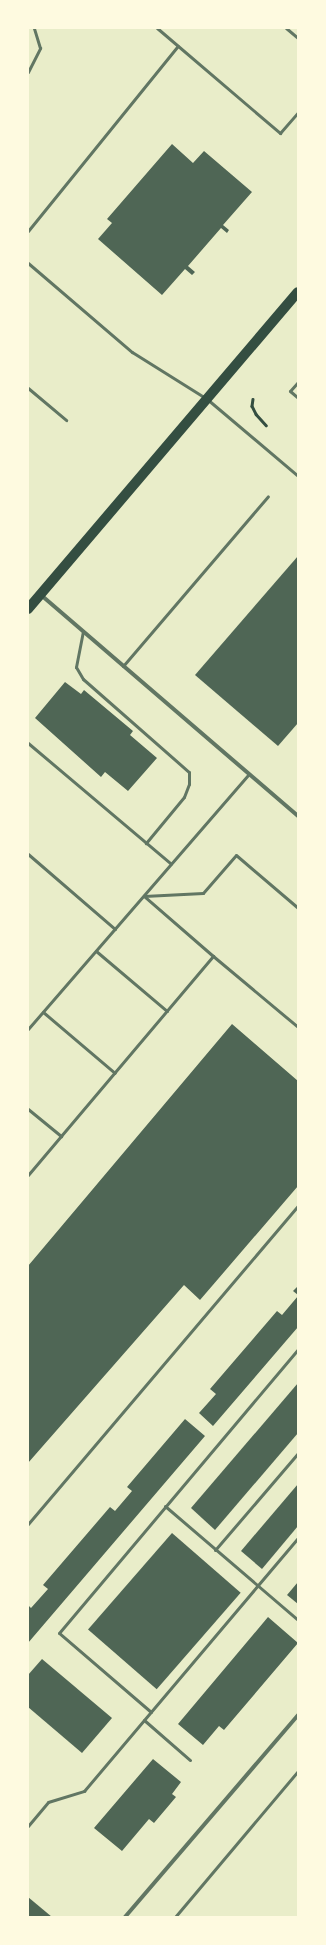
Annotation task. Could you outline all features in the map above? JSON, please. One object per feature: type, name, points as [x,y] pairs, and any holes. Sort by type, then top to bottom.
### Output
[{"type":"main road","points":[[29,605],[40,595],[298,292]]},
{"type":"street","points":[[40,595],[298,816]]},
{"type":"street","points":[[125,1917],[298,1715]]},
{"type":"lane","points":[[28,72],[40,48],[34,28]]},
{"type":"lane","points":[[157,28],[280,133],[298,112]]},
{"type":"lane","points":[[164,28],[165,34]]},
{"type":"lane","points":[[286,28],[298,38]]},
{"type":"lane","points":[[28,231],[178,46]]},
{"type":"lane","points":[[28,263],[132,352],[207,399],[298,476]]},
{"type":"lane","points":[[298,382],[290,392],[298,398]]},
{"type":"lane","points":[[28,388],[66,420]]},
{"type":"lane","points":[[123,666],[268,496]]},
{"type":"lane","points":[[83,631],[76,667],[83,679],[189,772],[184,797],[146,843]]},
{"type":"lane","points":[[28,743],[171,864]]},
{"type":"lane","points":[[28,1029],[249,774]]},
{"type":"lane","points":[[28,854],[115,929]]},
{"type":"lane","points":[[144,896],[203,893],[236,855],[298,908]]},
{"type":"lane","points":[[144,896],[298,1027]]},
{"type":"lane","points":[[96,951],[167,1011]]},
{"type":"lane","points":[[28,1175],[213,956]]},
{"type":"lane","points":[[43,1012],[115,1073]]},
{"type":"lane","points":[[28,1109],[61,1136]]},
{"type":"lane","points":[[28,1524],[298,1206]]},
{"type":"lane","points":[[151,1712],[59,1633],[298,1349]]},
{"type":"lane","points":[[215,1550],[298,1453]]},
{"type":"lane","points":[[165,1506],[298,1620]]},
{"type":"lane","points":[[28,1826],[48,1802],[84,1791],[298,1538]]},
{"type":"lane","points":[[144,1720],[190,1760]]},
{"type":"lane","points":[[175,1917],[298,1770]]},
{"type":"building","points":[[172,144],[193,163],[204,151],[252,192],[223,225],[229,230],[227,233],[221,228],[188,266],[195,272],[192,275],[185,269],[162,295],[98,239],[112,223],[107,219]]},
{"type":"building","points":[[298,556],[298,723],[278,746],[195,675]]},
{"type":"building","points":[[65,682],[81,694],[84,690],[133,731],[130,735],[157,758],[128,791],[105,772],[101,777],[35,718]]},
{"type":"building","points":[[232,1024],[298,1081],[298,1186],[200,1300],[184,1285],[28,1463],[28,1266]]},
{"type":"building","points":[[298,1286],[298,1295],[293,1291]]},
{"type":"building","points":[[298,1296],[298,1327],[213,1426],[199,1413],[216,1394],[210,1389],[277,1311],[282,1315]]},
{"type":"building","points":[[298,1383],[298,1433],[215,1530],[191,1508]]},
{"type":"building","points":[[185,1419],[205,1436],[28,1643],[28,1605],[31,1608],[48,1589],[43,1585],[110,1507],[115,1511],[132,1491],[127,1487]]},
{"type":"building","points":[[298,1484],[298,1526],[262,1569],[241,1551]]},
{"type":"building","points":[[172,1533],[241,1593],[157,1689],[88,1630]]},
{"type":"building","points":[[298,1582],[298,1604],[287,1595]]},
{"type":"building","points":[[268,1617],[298,1643],[224,1730],[219,1726],[203,1745],[178,1724]]},
{"type":"building","points":[[42,1659],[112,1718],[82,1753],[28,1707],[28,1675]]},
{"type":"building","points":[[153,1759],[181,1782],[172,1794],[176,1797],[154,1823],[149,1819],[122,1851],[94,1828]]},
{"type":"building","points":[[28,1897],[52,1917],[28,1917]]}]
